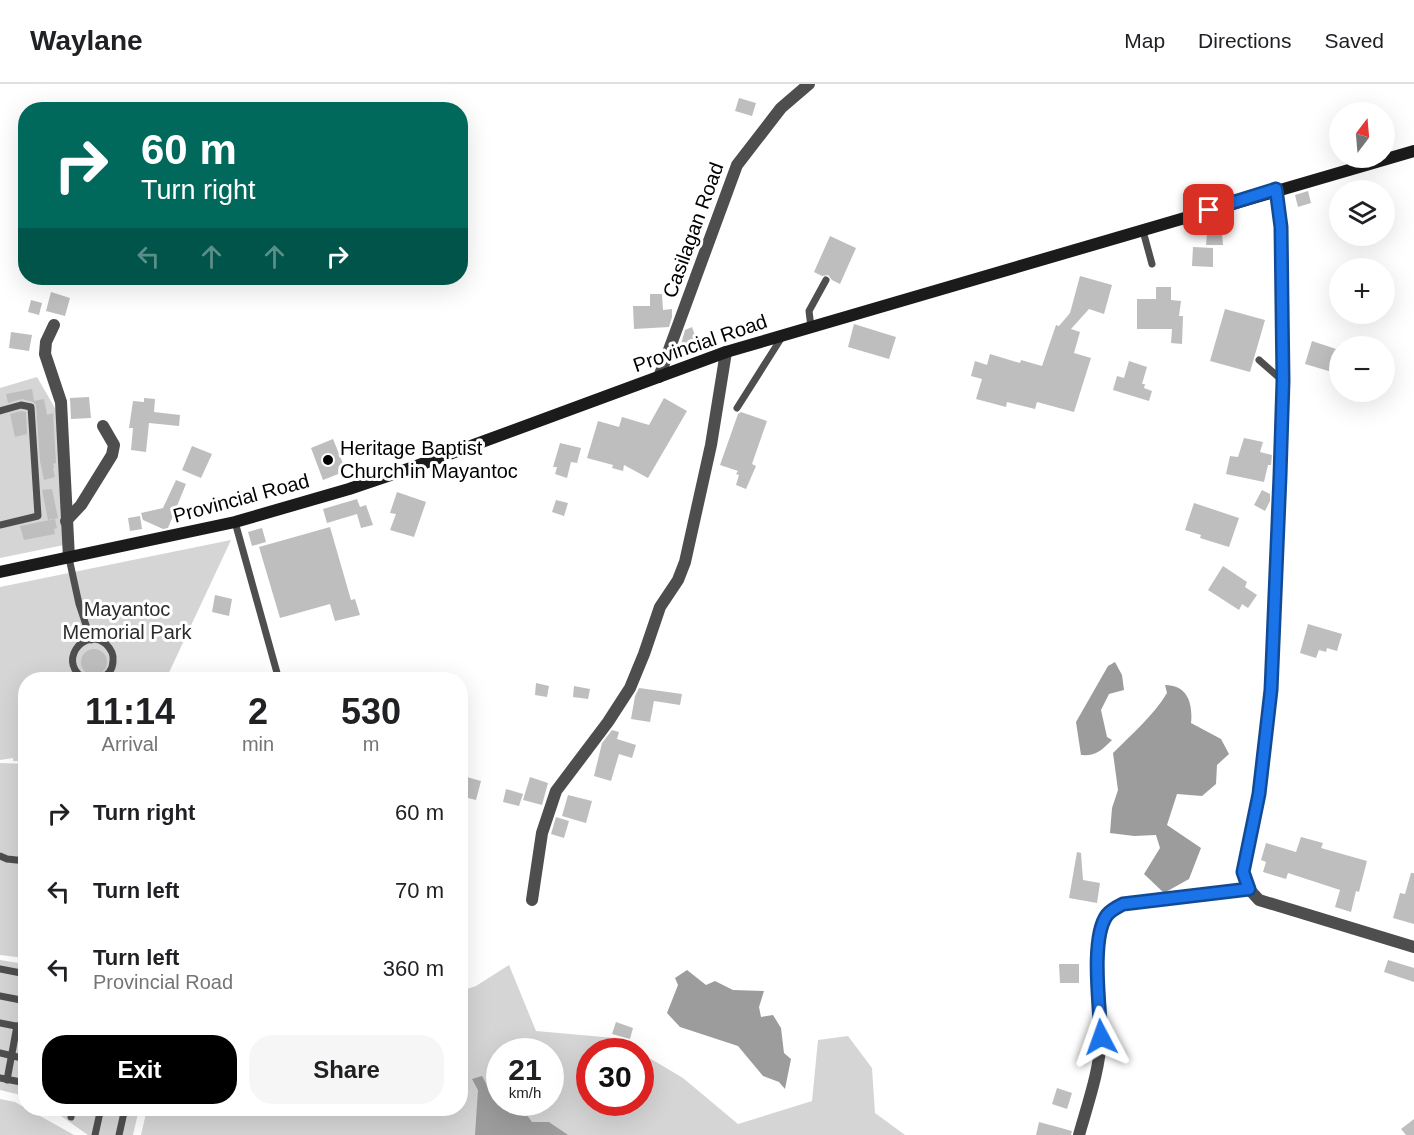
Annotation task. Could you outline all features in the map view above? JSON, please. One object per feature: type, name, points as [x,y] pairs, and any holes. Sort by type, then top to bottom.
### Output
[{"type":"main road","name":"Provincial Road","points":[[0,572],[235,522],[349,489],[726,352],[1143,231],[1276,189],[1414,151]]},
{"type":"street","name":"Casilagan Road","points":[[660,377],[737,165],[781,108],[809,84]]},
{"type":"street","points":[[1276,189],[1281,227],[1283,381],[1271,690],[1259,794],[1243,872],[1249,889],[1259,900],[1414,947]]},
{"type":"street","points":[[54,325],[46,342],[45,354],[61,402],[69,558]]},
{"type":"street","points":[[532,900],[542,833],[556,791],[608,722],[630,688],[660,607],[678,580],[711,445],[726,352]]},
{"type":"street","points":[[66,521],[81,505],[112,454],[114,445],[103,426]]},
{"type":"street","points":[[1080,1135],[1099,1058],[1101,1037],[1097,957],[1102,925],[1108,914],[1123,904],[1249,889]]},
{"type":"lane","points":[[1143,231],[1152,264]]},
{"type":"lane","points":[[811,327],[809,311],[826,280]]},
{"type":"lane","points":[[737,408],[783,335]]},
{"type":"lane","points":[[1259,360],[1283,381]]},
{"type":"lane","points":[[0,411],[21,405],[31,407],[38,516],[0,525]]},
{"type":"lane","points":[[235,522],[277,672]]},
{"type":"lane","points":[[69,558],[76,594],[91,640]]},
{"type":"lane","points":[[76,672],[72,657],[79,645],[91,640],[104,643],[112,653],[113,666],[109,672]]},
{"type":"lane","points":[[0,856],[18,860]]},
{"type":"lane","points":[[0,969],[18,972]]},
{"type":"lane","points":[[0,996],[18,999]]},
{"type":"lane","points":[[0,1023],[18,1026]]},
{"type":"lane","points":[[4,1079],[18,1037]]},
{"type":"lane","points":[[0,1053],[18,1057]]},
{"type":"lane","points":[[95,1135],[99,1116]]},
{"type":"lane","points":[[119,1135],[123,1116]]},
{"type":"green space","points":[[37,377],[59,415],[64,545],[0,558],[0,388]]},
{"type":"green space","name":"Mayantoc Memorial Park","points":[[231,540],[169,672],[18,672],[18,761],[13,761],[13,758],[0,760],[0,587]]},
{"type":"green space","points":[[0,763],[18,764],[18,957],[0,955]]},
{"type":"green space","points":[[0,960],[18,963],[18,1094],[0,1090]]},
{"type":"green space","points":[[509,965],[536,1031],[615,1038],[576,1038],[576,1116],[654,1116],[654,1061],[683,1078],[738,1124],[812,1101],[818,1040],[848,1036],[872,1068],[875,1113],[905,1135],[141,1135],[145,1116],[468,1116],[468,989]]},
{"type":"green space","points":[[0,1099],[18,1104],[18,1116],[40,1116],[74,1135],[0,1135]]},
{"type":"green space","points":[[61,1116],[137,1116],[133,1135],[88,1135]]},
{"type":"shaded area","points":[[1115,662],[1122,675],[1124,690],[1109,694],[1101,710],[1107,737],[1112,740],[1098,752],[1081,755],[1076,722],[1108,666]]},
{"type":"shaded area","points":[[1165,685],[1179,688],[1184,692],[1190,703],[1191,723],[1221,739],[1229,754],[1217,765],[1216,784],[1202,796],[1177,794],[1167,825],[1201,848],[1189,879],[1164,893],[1144,874],[1160,848],[1156,835],[1134,836],[1110,833],[1112,808],[1118,790],[1113,753],[1155,709],[1167,693]]},
{"type":"shaded area","points":[[687,970],[706,985],[715,981],[733,990],[764,991],[759,1007],[761,1017],[773,1015],[781,1028],[784,1053],[791,1059],[785,1089],[779,1082],[763,1076],[738,1046],[680,1027],[667,1013],[678,985],[675,978]]},
{"type":"shaded area","points":[[482,1076],[486,1083],[486,1116],[528,1116],[532,1122],[549,1122],[568,1135],[475,1135],[478,1090],[472,1079]]},
{"type":"building","points":[[739,98],[756,103],[752,116],[735,111]]},
{"type":"building","points":[[1308,191],[1311,203],[1298,207],[1295,195]]},
{"type":"building","points":[[1208,222],[1221,222],[1223,245],[1206,245]]},
{"type":"building","points":[[830,236],[856,248],[840,284],[828,275],[822,276],[814,272]]},
{"type":"building","points":[[1193,247],[1213,248],[1213,267],[1192,266]]},
{"type":"building","points":[[1080,276],[1112,285],[1104,314],[1089,309],[1071,329],[1080,332],[1074,353],[1091,358],[1074,412],[1037,402],[1035,409],[1007,402],[1006,407],[976,399],[982,379],[971,376],[975,361],[987,365],[990,354],[1020,363],[1021,360],[1042,366],[1056,325],[1059,326],[1070,313]]},
{"type":"building","points":[[1156,287],[1171,287],[1171,300],[1181,301],[1179,316],[1183,316],[1182,344],[1171,343],[1172,329],[1137,329],[1137,299],[1156,299]]},
{"type":"building","points":[[51,292],[70,298],[65,316],[46,311]]},
{"type":"building","points":[[650,294],[662,294],[663,310],[672,309],[669,327],[634,329],[633,306],[650,306]]},
{"type":"building","points":[[31,300],[42,303],[39,315],[28,312]]},
{"type":"building","points":[[1225,309],[1265,320],[1250,372],[1210,361]]},
{"type":"building","points":[[854,324],[896,337],[889,359],[848,347]]},
{"type":"building","points":[[692,327],[698,344],[679,351],[685,330]]},
{"type":"building","points":[[11,332],[32,335],[29,351],[9,348]]},
{"type":"building","points":[[1312,341],[1329,347],[1329,371],[1305,364]]},
{"type":"building","points":[[1129,361],[1147,367],[1142,384],[1145,384],[1144,388],[1152,391],[1149,401],[1113,390],[1117,376],[1124,378]]},
{"type":"building","points":[[32,389],[34,401],[44,399],[47,415],[53,413],[55,477],[44,480],[40,461],[36,405],[22,399],[8,403],[6,394]]},
{"type":"building","points":[[89,397],[91,418],[71,419],[70,398]]},
{"type":"building","points":[[144,398],[155,399],[154,412],[180,415],[179,426],[149,423],[146,452],[131,450],[133,428],[129,428],[133,401],[144,402]]},
{"type":"building","points":[[664,398],[687,411],[648,478],[624,465],[623,471],[612,468],[613,465],[587,458],[598,421],[619,427],[622,417],[649,425]]},
{"type":"building","points":[[26,412],[27,434],[15,437],[10,414]]},
{"type":"building","points":[[741,412],[767,421],[752,464],[756,466],[746,489],[736,485],[738,471],[720,465],[738,414]]},
{"type":"building","points":[[1244,438],[1263,442],[1260,452],[1272,455],[1271,465],[1268,465],[1264,482],[1226,474],[1230,456],[1238,457]]},
{"type":"building","name":"Heritage Baptist Church in Mayantoc","points":[[333,439],[346,471],[323,480],[311,448]]},
{"type":"building","points":[[560,443],[581,448],[577,463],[571,462],[567,478],[555,474],[557,467],[553,467]]},
{"type":"building","points":[[192,446],[212,454],[201,478],[182,470]]},
{"type":"building","points":[[176,480],[186,484],[168,528],[163,529],[143,520],[141,513],[163,508]]},
{"type":"building","points":[[52,489],[58,518],[48,520],[42,490]]},
{"type":"building","points":[[1262,490],[1270,494],[1270,501],[1265,511],[1254,505]]},
{"type":"building","points":[[397,492],[426,502],[414,537],[390,530],[396,514],[390,513]]},
{"type":"building","points":[[357,499],[360,507],[366,505],[373,525],[361,528],[357,514],[327,523],[323,509]]},
{"type":"building","points":[[556,500],[568,503],[564,516],[552,512]]},
{"type":"building","points":[[1194,503],[1239,518],[1229,547],[1200,538],[1201,535],[1185,530]]},
{"type":"building","points":[[140,516],[142,529],[130,531],[128,518]]},
{"type":"building","points":[[55,519],[57,528],[54,529],[55,534],[24,540],[20,526]]},
{"type":"building","points":[[330,527],[351,600],[355,599],[360,615],[335,621],[330,604],[280,618],[259,547]]},
{"type":"building","points":[[262,528],[266,542],[252,546],[248,532]]},
{"type":"building","points":[[1223,566],[1247,582],[1245,587],[1257,595],[1248,608],[1242,604],[1239,610],[1208,590]]},
{"type":"building","points":[[215,595],[232,599],[229,616],[212,612]]},
{"type":"building","points":[[1308,624],[1342,634],[1337,651],[1327,648],[1326,652],[1319,650],[1316,658],[1300,653]]},
{"type":"building","points":[[89,650],[99,650],[106,657],[106,667],[102,672],[86,672],[82,667],[82,657]]},
{"type":"building","points":[[536,683],[549,686],[547,697],[535,695]]},
{"type":"building","points":[[574,686],[590,689],[588,699],[573,697]]},
{"type":"building","points":[[639,688],[682,694],[680,705],[654,701],[650,722],[631,719],[635,696]]},
{"type":"building","points":[[612,730],[619,732],[617,739],[636,745],[632,758],[619,754],[611,781],[594,776],[602,743]]},
{"type":"building","points":[[468,777],[481,781],[476,800],[468,798]]},
{"type":"building","points":[[530,777],[548,783],[542,805],[523,800]]},
{"type":"building","points":[[506,789],[523,794],[519,806],[503,802]]},
{"type":"building","points":[[568,795],[592,801],[586,823],[562,816]]},
{"type":"building","points":[[556,817],[569,821],[564,838],[551,834]]},
{"type":"building","points":[[1301,837],[1323,843],[1321,848],[1367,861],[1351,912],[1335,907],[1340,890],[1288,873],[1286,879],[1263,872],[1266,862],[1261,860],[1266,843],[1296,852]]},
{"type":"building","points":[[1077,852],[1081,853],[1083,880],[1100,883],[1097,903],[1069,898]]},
{"type":"building","points":[[1411,873],[1414,873],[1414,924],[1393,918],[1400,893],[1405,894]]},
{"type":"building","points":[[1388,960],[1414,968],[1414,982],[1384,972]]},
{"type":"building","points":[[1059,964],[1079,964],[1079,983],[1060,983]]},
{"type":"building","points":[[616,1022],[633,1028],[630,1038],[612,1034]]},
{"type":"building","points":[[1057,1088],[1072,1093],[1067,1109],[1052,1104]]},
{"type":"building","points":[[1414,1119],[1414,1135],[1406,1135],[1401,1129]]},
{"type":"building","points":[[1039,1122],[1072,1131],[1071,1135],[1036,1135]]},
{"type":"place","name":"Heritage Baptist Church in Mayantoc","points":[[328,460]]},
{"type":"route","points":[[1101,1037],[1097,957],[1102,925],[1108,914],[1123,904],[1249,889],[1243,872],[1259,794],[1271,690],[1283,381],[1281,227],[1276,189],[1209,210]]}]
